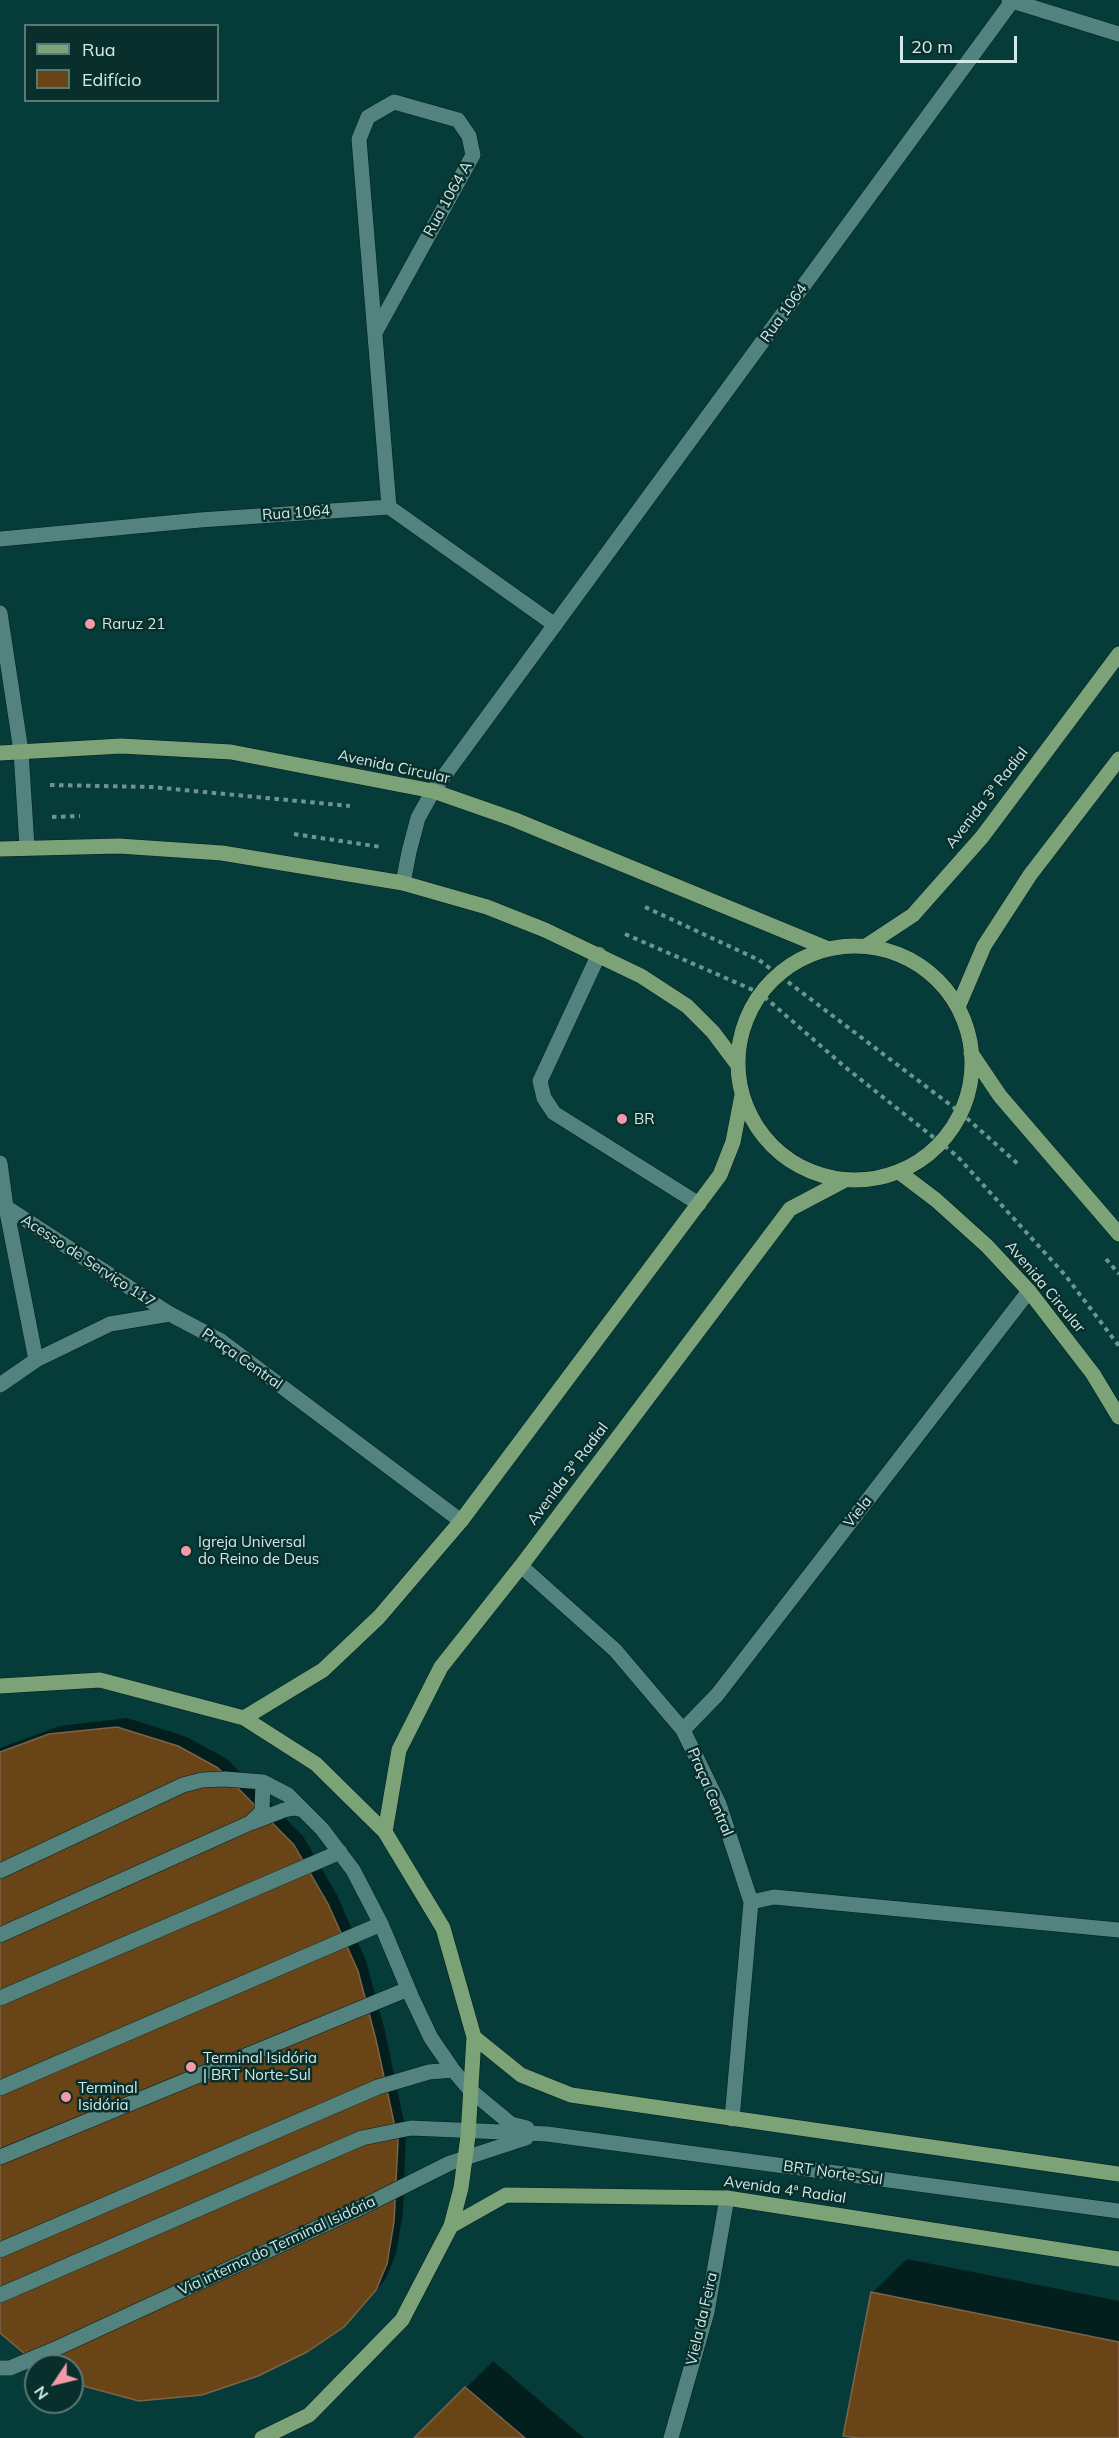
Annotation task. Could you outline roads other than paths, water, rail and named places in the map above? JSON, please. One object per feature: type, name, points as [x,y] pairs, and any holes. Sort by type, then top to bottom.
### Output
[{"type":"main road","name":"Avenida 3ª Radial","points":[[866,946],[913,915],[982,837],[1119,654]]},
{"type":"main road","name":"Avenida Circular","points":[[0,753],[121,746],[231,752],[433,791],[524,823],[826,948]]},
{"type":"main road","points":[[958,1007],[984,946],[1030,875],[1119,759]]},
{"type":"main road","points":[[0,849],[119,846],[222,853],[404,883],[487,907],[598,954],[641,976],[687,1006],[713,1032],[737,1064]]},
{"type":"main road","points":[[846,945],[866,946],[903,956],[934,977],[958,1007],[967,1030],[971,1053],[970,1084],[961,1113],[952,1129],[941,1144],[921,1160],[899,1172],[872,1179],[845,1180],[810,1172],[780,1154],[757,1128],[742,1095],[737,1064],[741,1034],[749,1011],[760,993],[777,974],[793,963],[826,948],[846,945]]},
{"type":"main road","points":[[971,1053],[1000,1096],[1119,1234]]},
{"type":"main road","points":[[244,1718],[323,1670],[379,1617],[461,1521],[720,1175],[733,1142],[742,1095]]},
{"type":"main road","name":"Avenida Circular","points":[[899,1172],[936,1200],[978,1238],[1029,1291],[1093,1374],[1119,1417]]},
{"type":"main road","name":"Avenida 3ª Radial","points":[[385,1832],[399,1750],[441,1667],[521,1566],[790,1209],[845,1180]]},
{"type":"main road","points":[[0,1686],[100,1680],[244,1718],[316,1764],[385,1832],[443,1928],[474,2037],[466,2157],[451,2226],[402,2320],[309,2415],[261,2438]]},
{"type":"main road","points":[[474,2037],[521,2075],[571,2095],[1119,2175]]},
{"type":"main road","name":"Avenida 4ª Radial","points":[[451,2226],[506,2195],[727,2198],[1119,2259]]},
{"type":"street","points":[[1011,0],[1119,34]]},
{"type":"street","name":"Rua 1064","points":[[404,883],[418,818],[433,791],[1011,0]]},
{"type":"street","name":"Rua 1064 A","points":[[376,331],[473,155],[469,136],[458,120],[394,102],[368,117],[359,139],[389,507]]},
{"type":"street","points":[[389,507],[555,625]]},
{"type":"street","name":"Rua 1064","points":[[0,539],[200,520],[389,507]]},
{"type":"street","points":[[0,613],[21,751],[27,847]]},
{"type":"street","points":[[598,954],[540,1081],[544,1098],[554,1113],[699,1204]]},
{"type":"street","name":"Acesso de Serviço 117","points":[[0,1163],[6,1207],[36,1360]]},
{"type":"street","name":"Acesso de Serviço 117","points":[[6,1207],[170,1314]]},
{"type":"street","name":"Viela","points":[[684,1730],[717,1695],[1029,1291]]},
{"type":"street","points":[[0,1385],[36,1360],[110,1324],[170,1314]]},
{"type":"street","name":"Praça Central","points":[[170,1314],[221,1341],[461,1521]]},
{"type":"street","name":"Praça Central","points":[[521,1566],[615,1650],[684,1730],[719,1804],[751,1902],[732,2119]]},
{"type":"street","points":[[0,1871],[183,1785],[202,1780],[225,1779],[263,1782],[288,1795],[322,1829],[353,1870],[381,1924],[431,2038],[453,2070],[470,2090],[511,2124],[547,2134]]},
{"type":"street","points":[[250,1823],[262,1812],[263,1782]]},
{"type":"street","points":[[0,1935],[250,1823],[284,1810],[294,1808],[303,1810]]},
{"type":"street","points":[[0,1998],[340,1852]]},
{"type":"street","points":[[751,1902],[774,1896],[1119,1930]]},
{"type":"street","points":[[0,2088],[381,1924]]},
{"type":"street","points":[[0,2157],[408,1989]]},
{"type":"street","points":[[0,2250],[378,2087],[429,2072],[453,2070]]},
{"type":"street","points":[[0,2295],[362,2138],[411,2128],[547,2134]]},
{"type":"street","name":"Via interna do Terminal Isidória","points":[[3,2367],[334,2220],[466,2157],[519,2139],[547,2134]]},
{"type":"street","name":"BRT Norte-Sul","points":[[547,2134],[1119,2211]]},
{"type":"street","name":"Viela da Feira","points":[[671,2438],[707,2312],[727,2198]]},
{"type":"place","name":"Raruz 21","points":[[90,624]]},
{"type":"place","name":"BR","points":[[622,1119]]},
{"type":"place","name":"Igreja Universal do Reino de Deus","points":[[186,1551]]},
{"type":"place","name":"Terminal Isidória | BRT Norte-Sul","points":[[191,2067]]},
{"type":"place","name":"Terminal Isidória","points":[[66,2097]]}]
